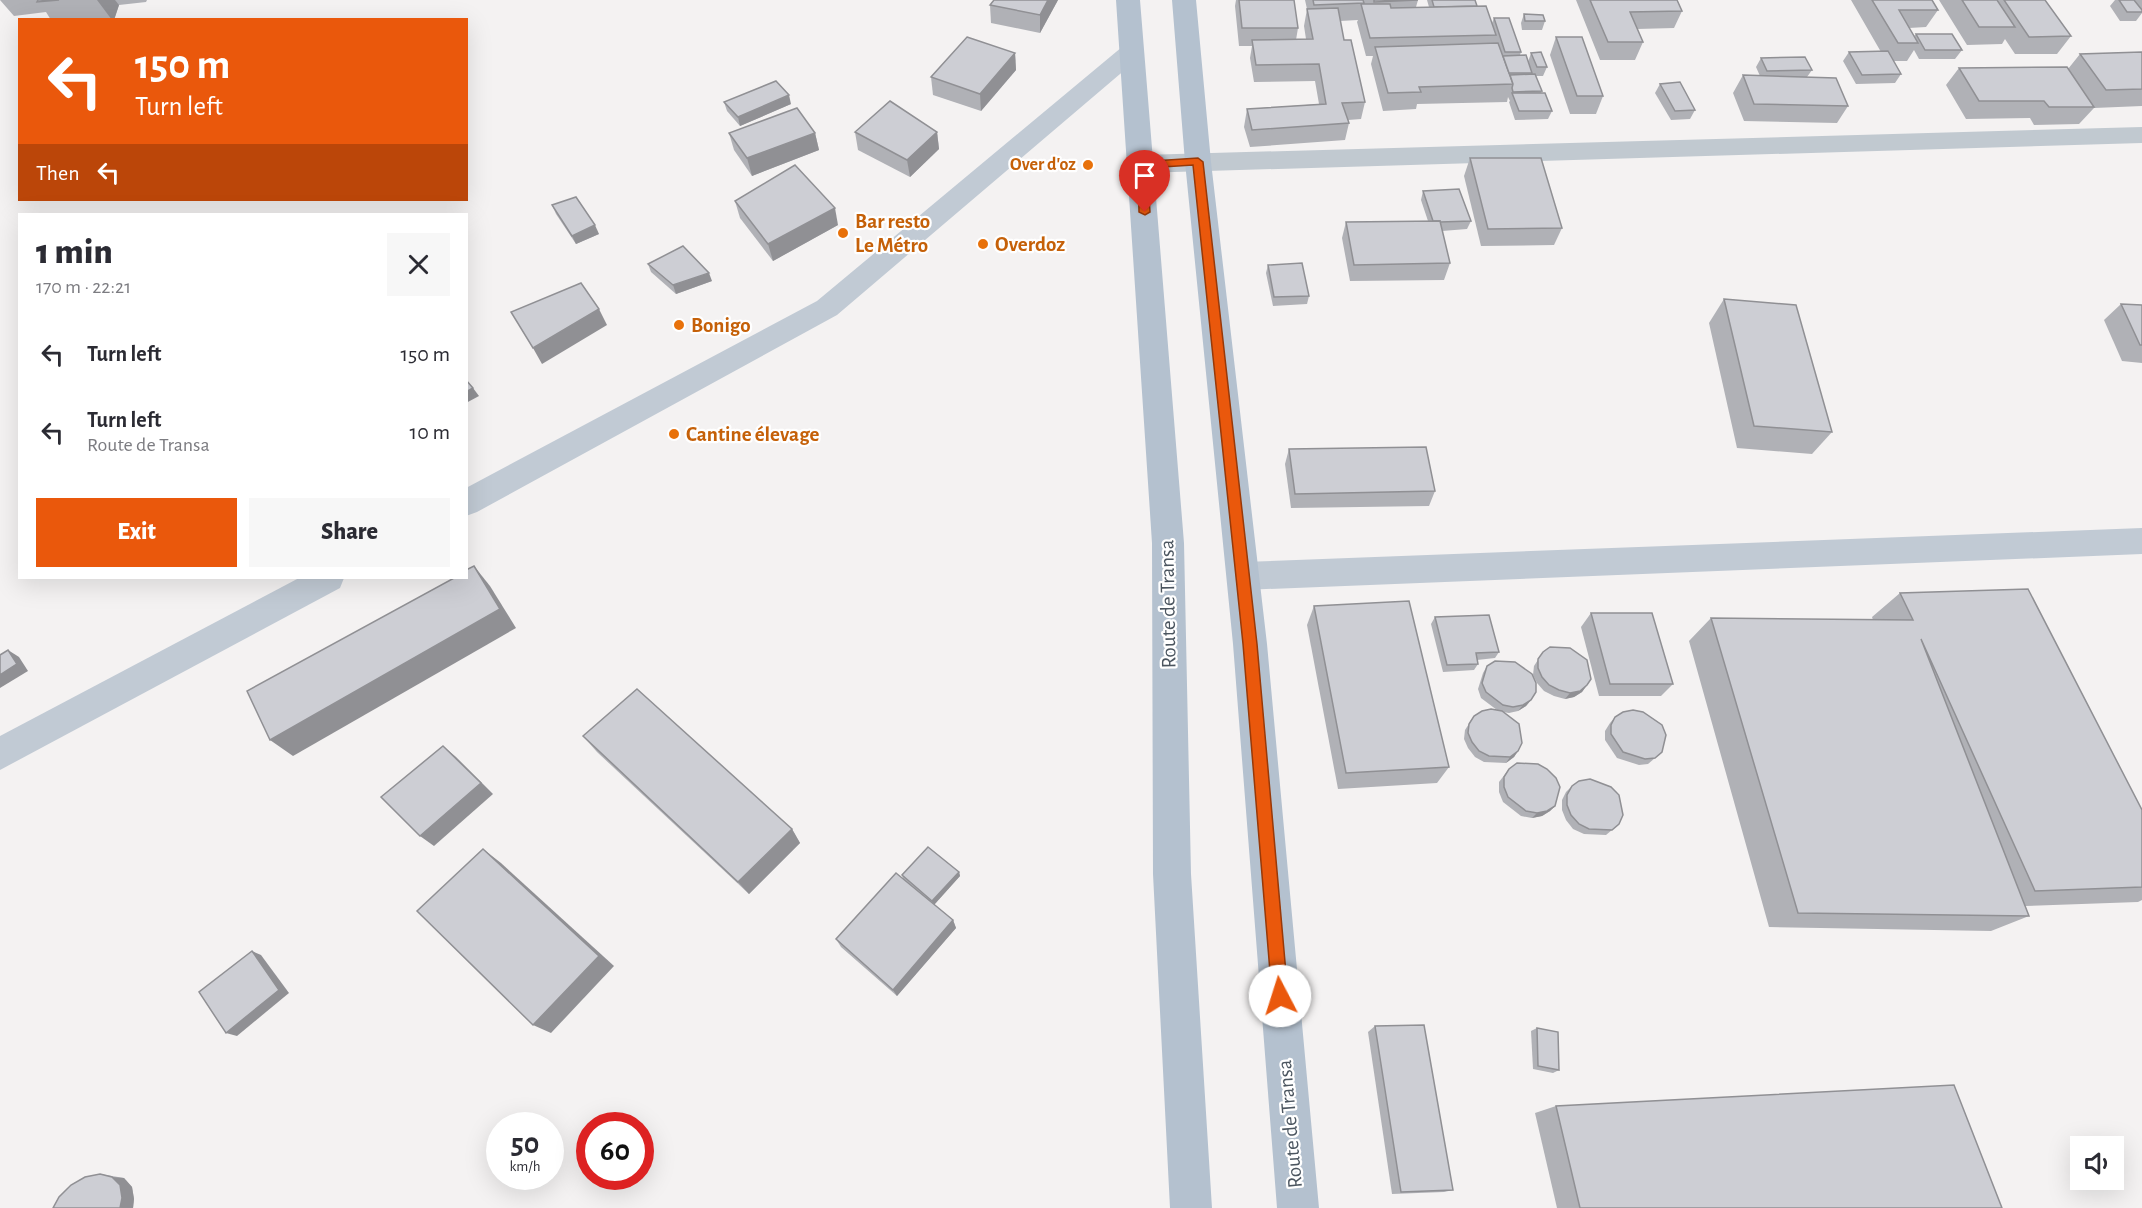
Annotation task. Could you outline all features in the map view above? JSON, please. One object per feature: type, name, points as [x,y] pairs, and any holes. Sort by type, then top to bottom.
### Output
[{"type":"main road","name":"Route de Transa","points":[[1128,0],[1142,164],[1168,543],[1172,874],[1191,1208]]},
{"type":"main road","name":"Route de Transa","points":[[1184,0],[1198,162],[1243,576],[1298,1208]]},
{"type":"street","points":[[468,502],[827,308],[1131,52]]},
{"type":"street","points":[[1142,164],[2142,135]]},
{"type":"street","points":[[1243,576],[2142,541]]},
{"type":"street","points":[[0,754],[326,579]]},
{"type":"building","points":[[994,0],[1048,0],[1040,15],[990,5]]},
{"type":"building","points":[[1239,0],[1294,0],[1298,28],[1242,28]]},
{"type":"building","points":[[1313,0],[1363,0],[1364,3],[1314,5]]},
{"type":"building","points":[[1374,0],[1418,0],[1374,2]]},
{"type":"building","points":[[1432,0],[1475,0],[1477,6],[1434,7]]},
{"type":"building","points":[[1590,0],[1677,0],[1682,11],[1630,12],[1643,42],[1608,42]]},
{"type":"building","points":[[1872,0],[1932,0],[1938,10],[1899,10],[1918,43],[1898,43]]},
{"type":"building","points":[[1962,0],[1997,0],[2015,27],[1979,27]]},
{"type":"building","points":[[2004,0],[2045,0],[2071,36],[2029,37]]},
{"type":"building","points":[[2119,0],[2134,0],[2142,12],[2127,12]]},
{"type":"building","points":[[1361,4],[1390,4],[1391,8],[1486,6],[1496,35],[1370,38]]},
{"type":"building","points":[[1338,8],[1344,40],[1351,40],[1365,102],[1342,103],[1349,123],[1252,130],[1247,109],[1326,104],[1319,64],[1256,65],[1252,40],[1313,39],[1307,9]]},
{"type":"building","points":[[1524,14],[1543,15],[1545,21],[1525,21]]},
{"type":"building","points":[[1494,18],[1509,18],[1521,52],[1505,52]]},
{"type":"building","points":[[1916,34],[1952,34],[1962,50],[1925,50]]},
{"type":"building","points":[[967,37],[1015,53],[980,94],[931,77]]},
{"type":"building","points":[[1556,37],[1582,37],[1603,96],[1577,96]]},
{"type":"building","points":[[1498,43],[1513,84],[1419,87],[1421,92],[1388,93],[1375,47]]},
{"type":"building","points":[[1888,51],[1901,74],[1862,75],[1849,52]]},
{"type":"building","points":[[1541,52],[1547,67],[1537,67],[1531,53]]},
{"type":"building","points":[[2142,52],[2142,89],[2106,90],[2080,54]]},
{"type":"building","points":[[1526,55],[1532,73],[1509,73],[1503,56]]},
{"type":"building","points":[[1805,57],[1812,70],[1767,71],[1761,58]]},
{"type":"building","points":[[2067,67],[2094,107],[2049,107],[2044,101],[1979,101],[1959,68]]},
{"type":"building","points":[[1535,74],[1542,91],[1513,92],[1510,75]]},
{"type":"building","points":[[1743,75],[1836,78],[1848,106],[1754,104]]},
{"type":"building","points":[[776,81],[789,95],[738,117],[724,102]]},
{"type":"building","points":[[1680,82],[1695,110],[1675,111],[1660,84]]},
{"type":"building","points":[[1512,93],[1545,93],[1552,111],[1519,111]]},
{"type":"building","points":[[890,101],[937,132],[907,160],[855,132]]},
{"type":"building","points":[[797,108],[815,133],[747,158],[729,133]]},
{"type":"building","points":[[1470,158],[1541,158],[1562,228],[1488,229]]},
{"type":"building","points":[[795,165],[835,208],[768,244],[735,201]]},
{"type":"building","points":[[1459,189],[1471,221],[1433,221],[1423,191]]},
{"type":"building","points":[[576,197],[595,225],[572,236],[552,205]]},
{"type":"building","points":[[1440,221],[1450,263],[1354,265],[1346,222]]},
{"type":"building","points":[[683,246],[709,273],[673,285],[648,264]]},
{"type":"building","points":[[1302,263],[1309,296],[1274,297],[1268,265]]},
{"type":"building","points":[[581,283],[599,309],[533,348],[511,312]]},
{"type":"building","points":[[1724,299],[1796,305],[1832,432],[1754,426]]},
{"type":"building","points":[[2121,304],[2142,305],[2142,345],[2140,345]]},
{"type":"building","points":[[1426,447],[1435,491],[1295,494],[1289,449]]},
{"type":"building","points":[[474,566],[500,609],[270,740],[247,691],[452,579],[468,579],[468,569]]},
{"type":"building","points":[[2028,589],[2142,810],[2142,887],[2035,891],[1921,639],[2029,916],[1798,913],[1711,618],[1913,620],[1900,593]]},
{"type":"building","points":[[1409,601],[1449,767],[1346,773],[1314,606]]},
{"type":"building","points":[[1591,613],[1652,613],[1673,684],[1610,684]]},
{"type":"building","points":[[1489,615],[1499,652],[1476,653],[1478,664],[1447,665],[1435,617]]},
{"type":"building","points":[[1550,647],[1570,648],[1587,660],[1591,679],[1580,691],[1570,693],[1559,690],[1549,685],[1542,677],[1538,668],[1538,659]]},
{"type":"building","points":[[8,650],[17,664],[0,675],[0,655]]},
{"type":"building","points":[[1495,661],[1515,662],[1532,674],[1536,683],[1536,692],[1531,700],[1513,707],[1503,705],[1486,692],[1482,683],[1487,666]]},
{"type":"building","points":[[637,689],[792,829],[738,882],[583,736]]},
{"type":"building","points":[[1491,709],[1502,711],[1519,724],[1522,743],[1518,751],[1510,757],[1489,756],[1479,751],[1468,733],[1469,724],[1474,716]]},
{"type":"building","points":[[1633,710],[1643,712],[1662,725],[1666,735],[1662,752],[1655,758],[1645,759],[1623,752],[1611,734],[1611,725],[1615,717]]},
{"type":"building","points":[[443,746],[481,783],[420,836],[381,797]]},
{"type":"building","points":[[1517,763],[1538,764],[1556,778],[1560,787],[1555,806],[1537,813],[1526,811],[1508,797],[1504,787],[1504,777]]},
{"type":"building","points":[[1590,779],[1611,787],[1619,795],[1623,815],[1619,824],[1612,830],[1589,829],[1579,824],[1571,815],[1567,805],[1567,795],[1572,786],[1579,781]]},
{"type":"building","points":[[928,847],[959,872],[932,901],[902,875]]},
{"type":"building","points":[[483,849],[599,956],[533,1025],[417,911]]},
{"type":"building","points":[[896,873],[953,920],[893,990],[836,939]]},
{"type":"building","points":[[252,951],[279,990],[226,1033],[199,992]]},
{"type":"building","points":[[1424,1025],[1453,1190],[1401,1192],[1375,1026]]},
{"type":"building","points":[[1537,1028],[1558,1032],[1559,1070],[1538,1066]]},
{"type":"building","points":[[1954,1085],[2002,1208],[1580,1208],[1556,1106]]},
{"type":"building","points":[[100,1174],[112,1177],[120,1185],[122,1198],[120,1208],[53,1208],[59,1197],[71,1185],[85,1177]]},
{"type":"place","name":"Over d'oz","points":[[1088,165]]},
{"type":"place","name":"Bar resto Le Métro","points":[[843,233]]},
{"type":"place","name":"Overdoz","points":[[983,244]]},
{"type":"place","name":"Bonigo","points":[[679,325]]},
{"type":"place","name":"Cantine élevage","points":[[674,434]]},
{"type":"route","points":[[1145,212],[1142,164],[1198,162],[1250,644],[1280,996]]}]
